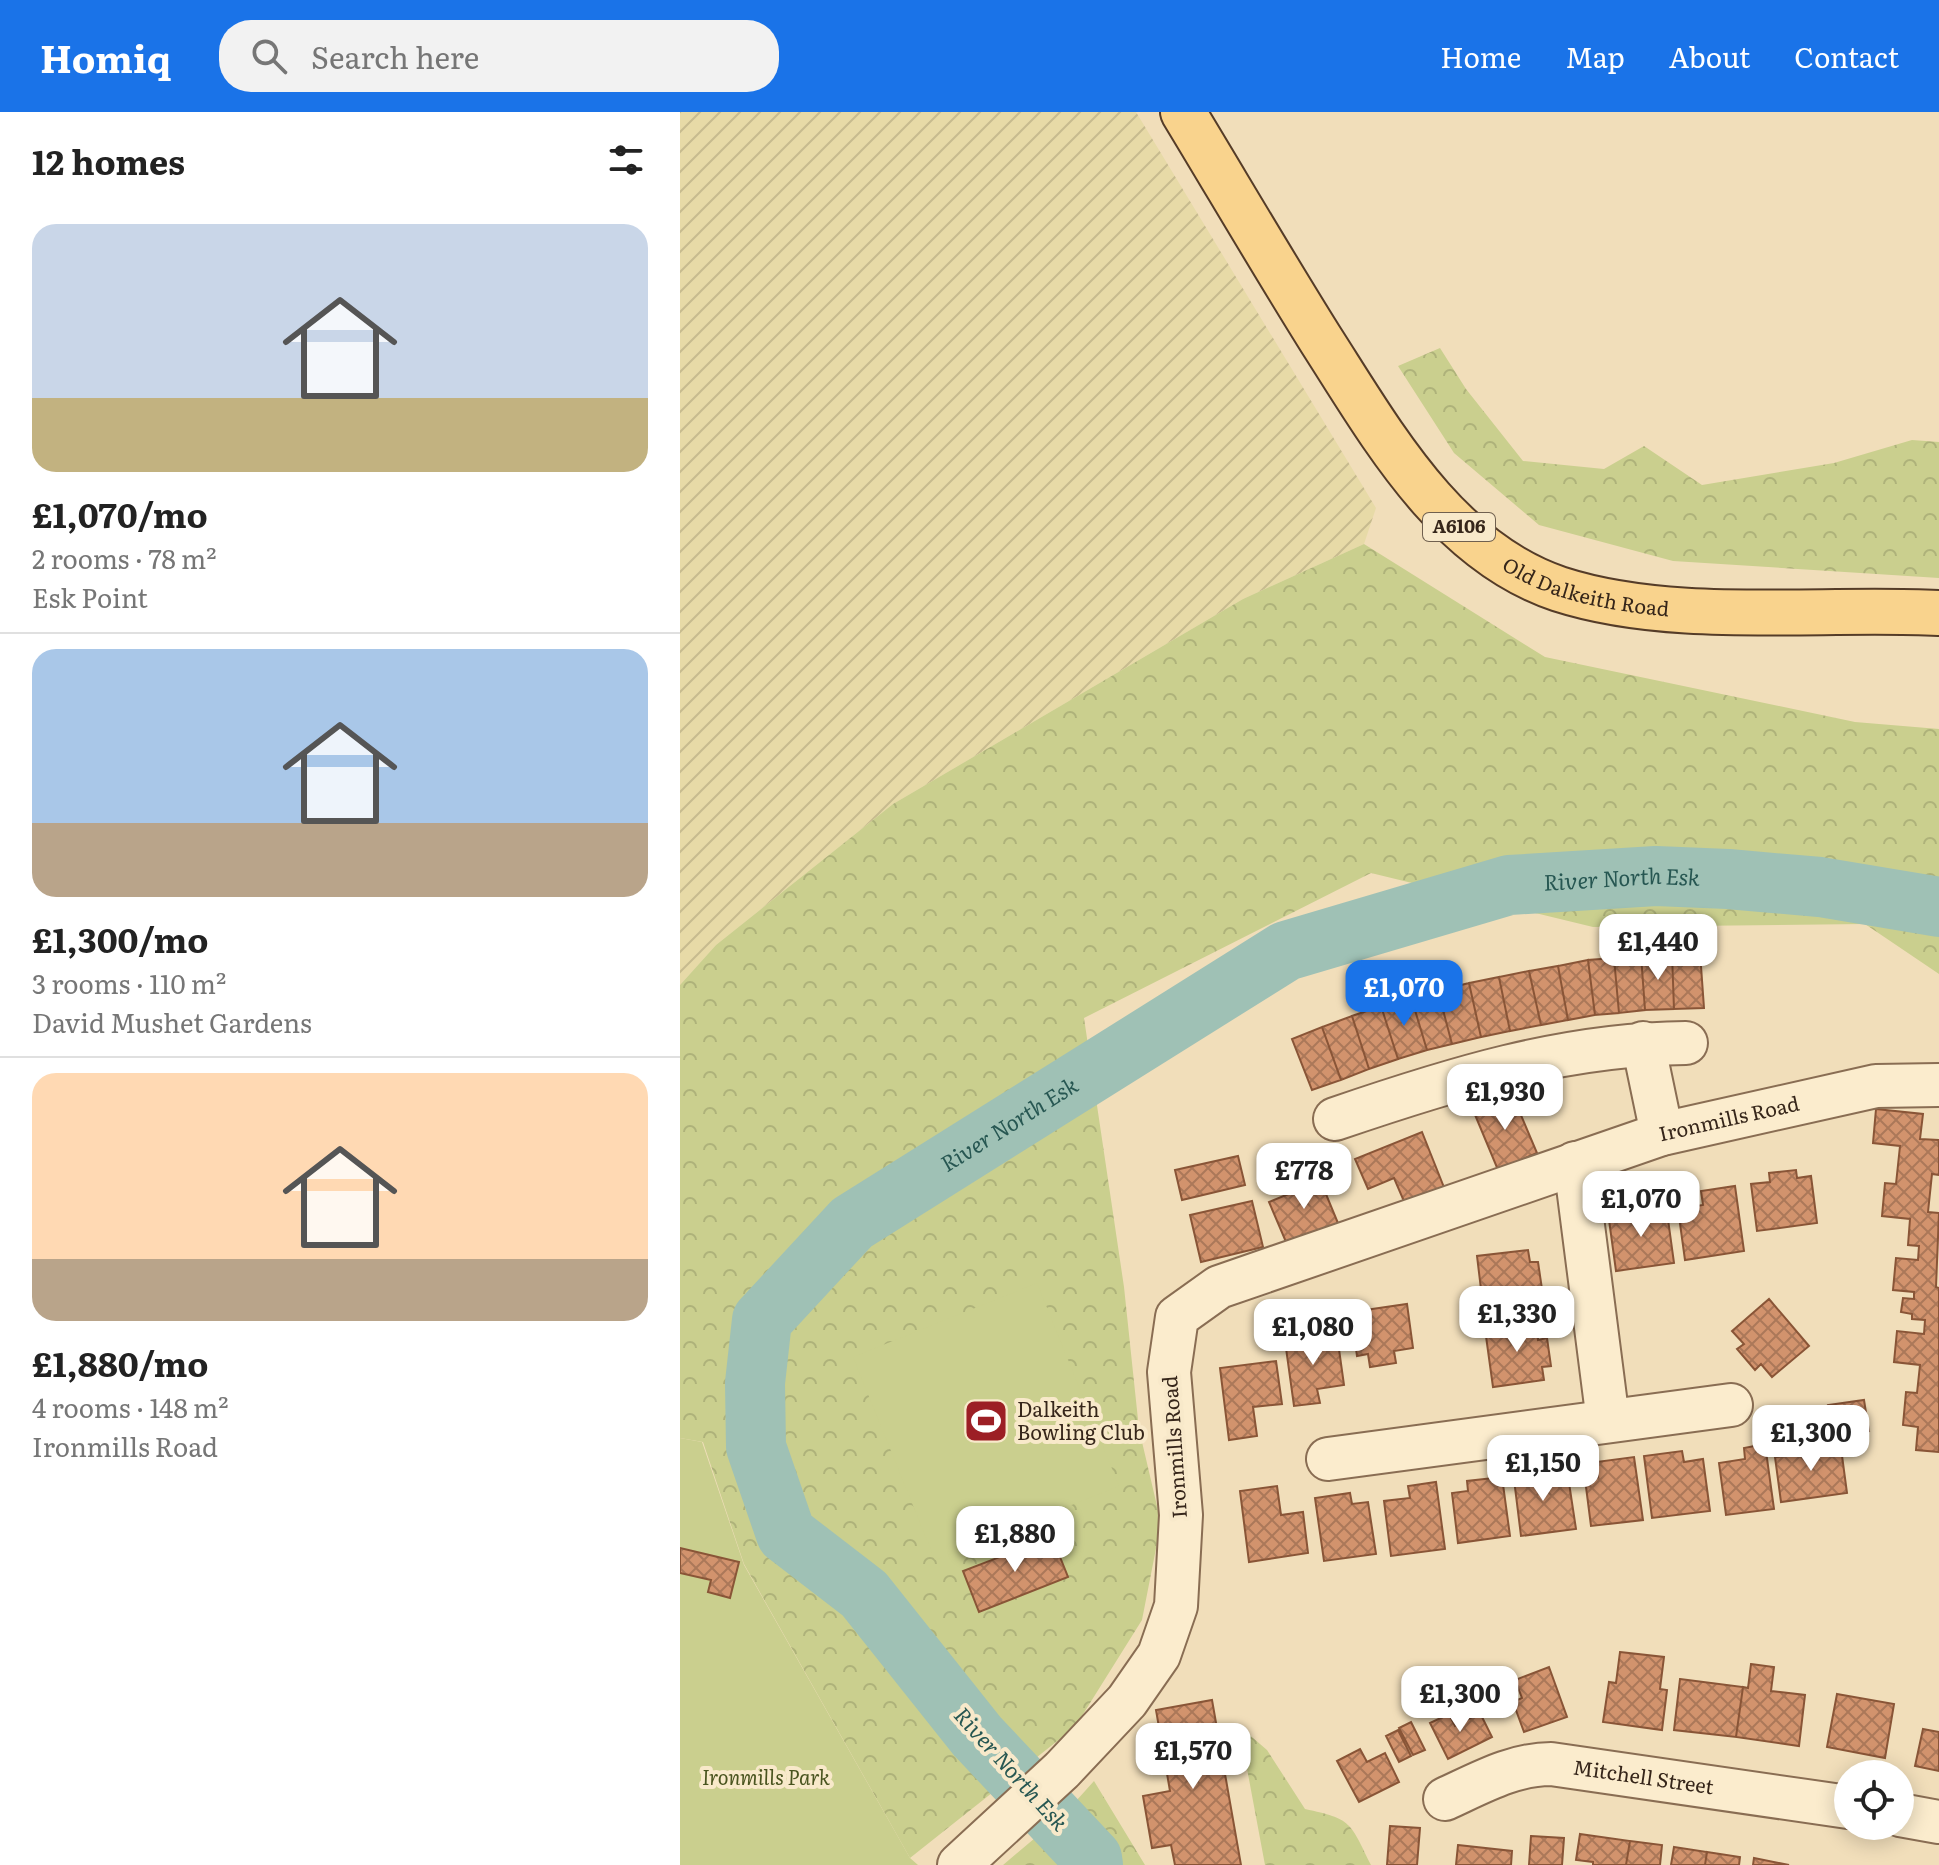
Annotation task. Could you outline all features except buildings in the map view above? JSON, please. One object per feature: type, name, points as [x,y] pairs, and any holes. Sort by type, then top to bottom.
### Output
[{"type":"main road","name":"Old Dalkeith Road","points":[[1183,112],[1378,430],[1421,485],[1484,549],[1532,578],[1610,601],[1665,608],[1939,613]]},
{"type":"street","points":[[1643,1043],[1662,1134]]},
{"type":"street","points":[[1335,1119],[1441,1082],[1581,1050],[1643,1043],[1686,1043]]},
{"type":"street","name":"Ironmills Road","points":[[959,1865],[1062,1770],[1127,1701],[1159,1655],[1176,1606],[1181,1515],[1169,1372],[1177,1317],[1219,1287],[1662,1134],[1876,1086],[1939,1085]]},
{"type":"street","points":[[1575,1163],[1608,1421]]},
{"type":"street","points":[[1328,1459],[1731,1405]]},
{"type":"street","name":"Mitchell Street","points":[[1439,1802],[1520,1768],[1551,1764],[1834,1805]]},
{"type":"street","points":[[1914,1818],[1939,1822]]},
{"type":"shaded area","points":[[680,112],[1136,112],[1376,508],[1364,544],[1243,599],[893,804],[716,945],[680,985]]},
{"type":"green space","points":[[1440,348],[1466,389],[1523,461],[1604,469],[1644,446],[1702,485],[1834,463],[1912,440],[1939,442],[1939,578],[1673,561],[1539,525],[1454,453],[1398,366]]},
{"type":"green space","points":[[1364,544],[1545,657],[1855,722],[1939,729],[1939,974],[1865,924],[1593,927],[1371,873],[1084,1018],[1124,1287],[1139,1429],[1161,1523],[1142,1620],[1075,1727],[910,1858],[744,1564],[703,1442],[680,1438],[680,985],[716,945],[893,804],[1243,599]]},
{"type":"green space","name":"Dalkeith Bowling Club","points":[[1037,1283],[1119,1486],[935,1560],[853,1357]]},
{"type":"green space","name":"Ironmills Park","points":[[680,1438],[702,1442],[744,1565],[910,1858],[918,1865],[680,1865]]},
{"type":"green space","points":[[1239,1726],[1267,1750],[1305,1809],[1332,1816],[1348,1825],[1371,1865],[1265,1865]]},
{"type":"green space","points":[[1094,1781],[1145,1865],[1003,1865],[1067,1811]]},
{"type":"waterway","name":"River North Esk","points":[[1093,1865],[1092,1858],[977,1736],[864,1594],[786,1534],[756,1447],[755,1383],[762,1320],[852,1223],[1286,951],[1509,885],[1656,876],[1728,879],[1820,887],[1939,907]]},
{"type":"place","name":"Dalkeith Bowling Club","points":[[986,1421]]}]
